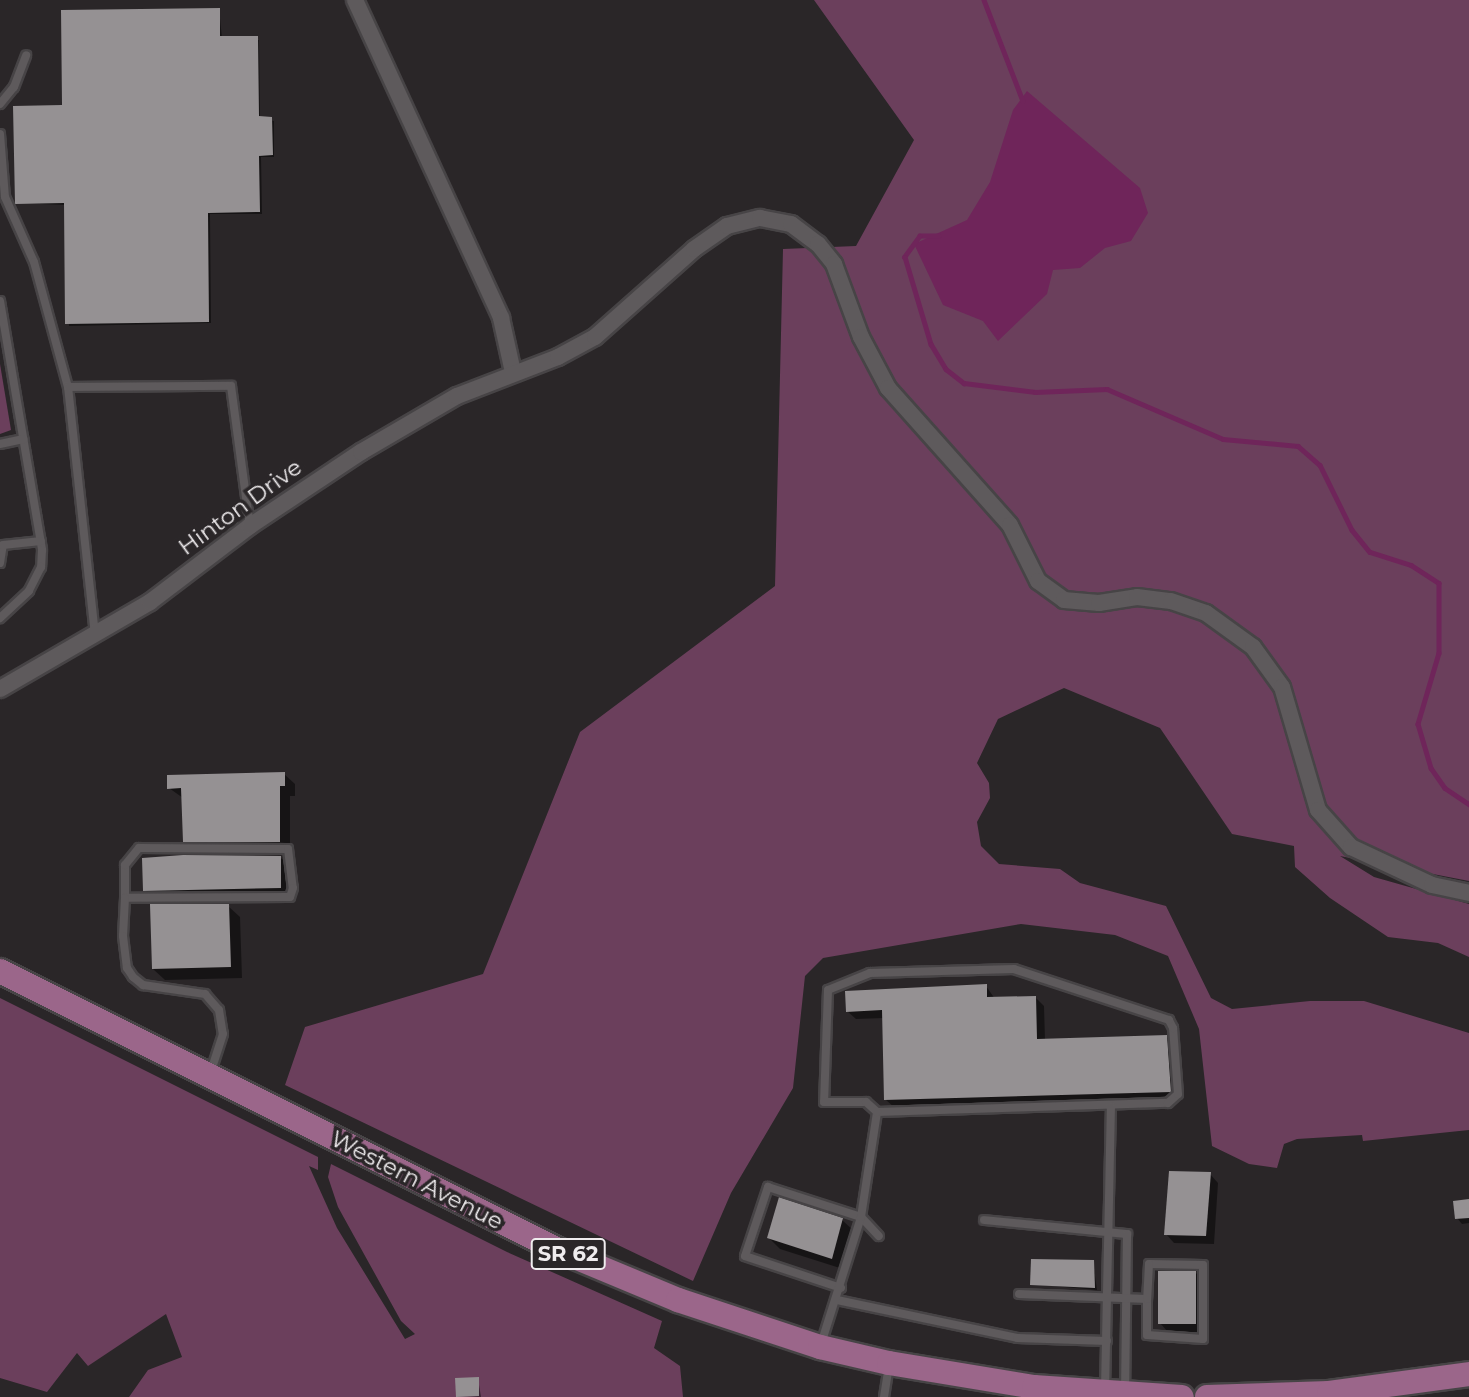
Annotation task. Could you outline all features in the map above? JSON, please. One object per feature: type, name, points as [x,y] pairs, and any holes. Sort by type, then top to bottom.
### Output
[{"type":"main road","name":"Western Avenue","points":[[0,971],[620,1278],[820,1347],[889,1363],[1114,1395],[1182,1397]]},
{"type":"main road","points":[[1207,1397],[1386,1392],[1469,1374]]},
{"type":"street","points":[[355,0],[501,318],[513,372]]},
{"type":"street","name":"Hinton Drive","points":[[0,689],[150,602],[306,485],[445,403],[513,372],[558,357],[595,337],[662,275],[727,226],[760,218],[791,224],[818,244],[834,264],[861,337],[888,387],[1010,525],[1038,581],[1064,600],[1099,603],[1137,597],[1171,601],[1206,613],[1253,648],[1282,687],[1318,810],[1351,847],[1432,884],[1469,893]]},
{"type":"lane","points":[[0,104],[14,87],[26,55]]},
{"type":"lane","points":[[0,134],[5,197],[34,262],[68,387],[95,636]]},
{"type":"lane","points":[[0,301],[41,541],[41,567],[29,591],[0,618]]},
{"type":"lane","points":[[68,387],[231,386],[250,526]]},
{"type":"lane","points":[[0,444],[23,439]]},
{"type":"lane","points":[[0,562],[3,545],[41,541]]},
{"type":"lane","points":[[125,898],[290,897],[291,856],[279,846],[139,848],[124,864],[123,936],[127,968],[143,985],[205,994],[219,1010],[223,1034],[209,1076]]},
{"type":"lane","points":[[1014,969],[1169,1020],[1177,1079],[1175,1101],[1111,1106],[877,1112],[866,1102],[824,1102],[828,990],[870,973],[1014,969]]},
{"type":"lane","points":[[1111,1106],[1107,1341],[1114,1395]]},
{"type":"lane","points":[[820,1347],[841,1288],[861,1217],[877,1112]]},
{"type":"lane","points":[[841,1288],[745,1256],[768,1186],[861,1217],[879,1236]]},
{"type":"lane","points":[[984,1220],[1127,1234],[1125,1297],[1114,1395]]},
{"type":"lane","points":[[1149,1264],[1203,1265],[1203,1339],[1147,1335],[1147,1299],[1149,1264]]},
{"type":"lane","points":[[1019,1294],[1147,1299]]},
{"type":"lane","points":[[837,1300],[1017,1338],[1107,1341]]},
{"type":"lane","points":[[884,1397],[889,1363]]},
{"type":"shaded area","points":[[814,0],[1469,0],[1469,881],[1340,856],[1374,877],[1469,904],[1469,957],[1438,943],[1388,937],[1330,898],[1295,867],[1294,846],[1232,834],[1160,728],[1064,688],[998,719],[977,763],[989,783],[990,798],[977,822],[981,846],[999,864],[1060,869],[1080,883],[1166,906],[1211,998],[1232,1009],[1310,1001],[1364,1001],[1469,1033],[1469,1130],[1363,1141],[1362,1135],[1297,1139],[1284,1144],[1277,1168],[1249,1164],[1212,1146],[1199,1029],[1168,956],[1115,935],[1021,924],[823,958],[805,976],[793,1088],[731,1193],[693,1281],[285,1085],[305,1027],[483,974],[580,732],[775,586],[783,249],[856,246],[914,140]]},
{"type":"shaded area","points":[[1027,91],[1140,188],[1148,213],[1131,241],[1105,248],[1080,268],[1053,270],[1047,294],[998,341],[983,321],[943,305],[914,244],[967,220],[990,182],[1013,110]]},
{"type":"shaded area","points":[[0,364],[11,430],[0,434]]},
{"type":"shaded area","points":[[0,998],[318,1157],[318,1170],[309,1166],[337,1228],[405,1339],[415,1334],[401,1321],[338,1207],[328,1177],[331,1164],[507,1252],[662,1321],[654,1348],[680,1366],[683,1397],[129,1397],[148,1370],[182,1357],[166,1314],[88,1366],[77,1353],[47,1392],[0,1378]]},
{"type":"building","points":[[220,8],[220,36],[258,36],[259,116],[272,117],[273,155],[259,156],[260,212],[208,213],[209,322],[65,324],[64,203],[15,204],[13,106],[62,105],[61,10]]},
{"type":"building","points":[[285,772],[285,786],[280,786],[280,842],[183,842],[181,788],[167,789],[167,775]]},
{"type":"building","points":[[183,855],[281,856],[281,888],[143,891],[142,858]]},
{"type":"building","points":[[150,904],[229,904],[231,967],[152,969]]},
{"type":"building","points":[[987,984],[987,997],[1036,996],[1037,1039],[1167,1035],[1171,1092],[884,1100],[882,1010],[846,1012],[845,991]]},
{"type":"building","points":[[1169,1171],[1211,1172],[1206,1236],[1164,1235]]},
{"type":"building","points":[[779,1197],[843,1218],[832,1259],[767,1238]]},
{"type":"building","points":[[1469,1199],[1469,1218],[1455,1219],[1453,1201]]},
{"type":"building","points":[[1031,1259],[1094,1260],[1095,1288],[1030,1285]]},
{"type":"building","points":[[1158,1271],[1196,1271],[1196,1324],[1158,1324]]},
{"type":"building","points":[[479,1377],[479,1396],[456,1397],[455,1378]]},
{"type":"waterway","points":[[984,0],[1023,101]]},
{"type":"waterway","points":[[939,236],[920,236],[905,257],[931,344],[946,369],[964,383],[1035,392],[1107,389],[1223,439],[1298,446],[1320,465],[1352,530],[1370,552],[1411,565],[1439,583],[1439,653],[1418,724],[1431,768],[1445,788],[1469,804]]}]
